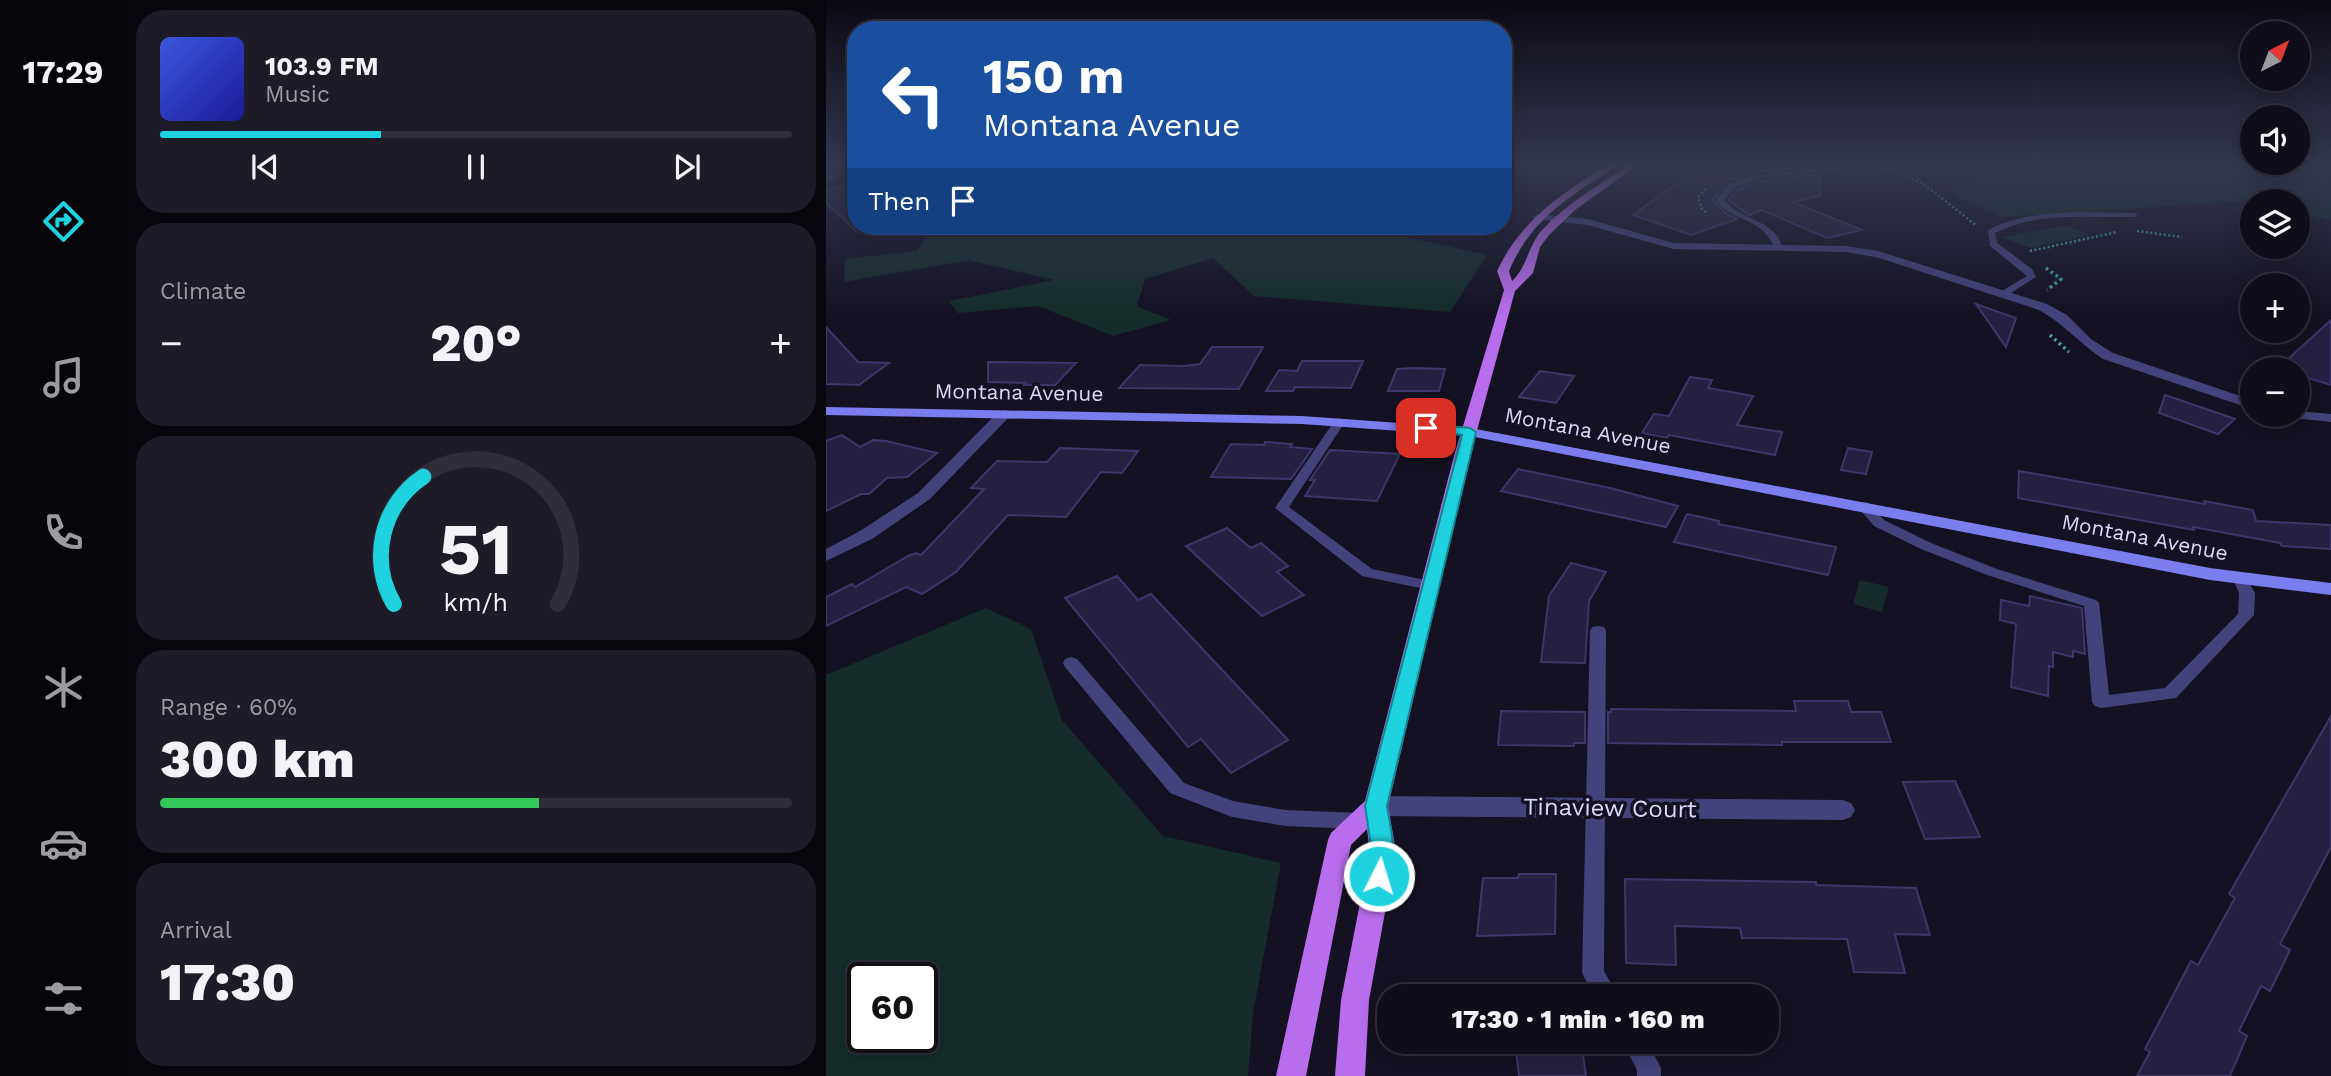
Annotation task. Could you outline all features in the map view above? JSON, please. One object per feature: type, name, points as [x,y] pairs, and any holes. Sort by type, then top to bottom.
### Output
[{"type":"main road","points":[[1350,1076],[1355,1000],[1383,852],[1372,816],[1470,432],[1510,290],[1527,273],[1535,247],[1565,215]]},
{"type":"main road","points":[[1510,290],[1503,271],[1511,249],[1538,216]]},
{"type":"main road","points":[[1291,1076],[1340,840],[1372,816]]},
{"type":"street","points":[[1538,216],[1588,222],[1674,246],[1845,250],[1878,254],[2055,313],[2071,324],[2094,348],[2122,362],[2240,401]]},
{"type":"street","name":"Montana Avenue","points":[[826,411],[1339,422],[1470,432],[2240,579],[2331,589]]},
{"type":"street","points":[[826,556],[877,528],[924,496],[1004,414]]},
{"type":"street","points":[[2310,416],[2331,418]]},
{"type":"street","name":"Tinaview Court","points":[[1372,816],[1595,808],[1843,810]]},
{"type":"lane","points":[[1739,215],[1765,227],[1772,233],[1779,248]]},
{"type":"lane","points":[[2003,294],[2032,276],[1993,244],[1991,232],[2011,223],[2039,218],[2127,215]]},
{"type":"lane","points":[[1339,422],[1282,508],[1367,573],[1430,585]]},
{"type":"lane","points":[[1864,506],[1879,523],[1926,546],[1992,572],[2091,603],[2101,702],[2170,694],[2246,615],[2247,593],[2240,579]]},
{"type":"lane","points":[[1598,631],[1593,973],[1599,984]]},
{"type":"lane","points":[[1071,663],[1177,789],[1232,809],[1285,818],[1372,816]]},
{"type":"lane","points":[[1641,1054],[1649,1068],[1649,1076]]},
{"type":"path","points":[[1962,215],[1991,232]]},
{"type":"path","points":[[2131,231],[2182,237]]},
{"type":"path","points":[[2035,259],[2026,252],[2118,232]]},
{"type":"path","points":[[2037,295],[2061,279],[2043,266]]},
{"type":"path","points":[[2046,330],[2055,342],[2078,358]]},
{"type":"green space","points":[[2310,215],[2331,215],[2331,220],[2310,216]]},
{"type":"green space","points":[[2066,226],[2092,235],[2030,248],[2002,237]]},
{"type":"green space","points":[[929,235],[1399,235],[1487,255],[1450,312],[1254,296],[1213,258],[1145,279],[1137,306],[1171,320],[1113,336],[1038,306],[958,313],[949,301],[1054,280],[969,260],[844,282],[845,259],[917,251]]},
{"type":"green space","points":[[1860,580],[1889,587],[1882,612],[1853,604]]},
{"type":"green space","points":[[986,608],[1031,629],[1062,720],[1163,836],[1281,863],[1253,1013],[1248,1076],[826,1076],[826,675]]},
{"type":"building","points":[[1634,215],[1729,215],[1737,219],[1691,235]]},
{"type":"building","points":[[1774,215],[1826,215],[1862,230],[1827,238]]},
{"type":"building","points":[[1976,304],[2016,318],[2006,347]]},
{"type":"building","points":[[2331,320],[2331,385],[2310,379],[2310,357],[2290,357],[2306,343],[2310,343],[2310,339]]},
{"type":"building","points":[[826,327],[858,362],[889,363],[859,385],[826,384]]},
{"type":"building","points":[[1212,347],[1263,347],[1239,389],[1119,388],[1140,365],[1200,364]]},
{"type":"building","points":[[1302,361],[1363,361],[1351,388],[1295,387],[1293,391],[1266,391],[1279,370],[1297,371]]},
{"type":"building","points":[[988,362],[1076,363],[1055,385],[1024,385],[1026,383],[988,382]]},
{"type":"building","points":[[1397,369],[1445,369],[1439,391],[1388,391]]},
{"type":"building","points":[[1540,371],[1574,376],[1556,403],[1519,397]]},
{"type":"building","points":[[1690,377],[1712,380],[1708,388],[1753,396],[1737,425],[1782,432],[1775,455],[1669,435],[1667,438],[1642,433],[1654,414],[1669,416]]},
{"type":"building","points":[[2165,395],[2235,419],[2218,434],[2159,413]]},
{"type":"building","points":[[842,435],[860,447],[873,440],[886,441],[937,453],[907,477],[887,478],[869,494],[861,494],[826,511],[826,441]]},
{"type":"building","points":[[1265,442],[1312,449],[1291,479],[1211,477],[1231,444],[1264,445]]},
{"type":"building","points":[[1060,448],[1138,451],[1122,473],[1101,472],[1066,517],[1008,515],[956,572],[922,594],[906,587],[826,626],[826,597],[852,584],[855,587],[908,556],[916,553],[921,555],[984,489],[971,488],[997,461],[1047,462]]},
{"type":"building","points":[[1848,448],[1872,452],[1866,474],[1841,470]]},
{"type":"building","points":[[1330,450],[1400,454],[1377,501],[1305,496],[1315,480],[1310,480]]},
{"type":"building","points":[[1518,469],[1610,488],[1678,506],[1666,527],[1501,491]]},
{"type":"building","points":[[2019,471],[2253,510],[2256,521],[2331,525],[2331,549],[2282,546],[2280,543],[2193,527],[2194,530],[2018,498]]},
{"type":"building","points":[[1687,514],[1719,521],[1718,524],[1836,547],[1828,575],[1674,542]]},
{"type":"building","points":[[1227,528],[1251,548],[1261,543],[1288,566],[1277,572],[1304,595],[1262,616],[1186,546]]},
{"type":"building","points":[[1571,563],[1606,572],[1589,601],[1585,663],[1541,662],[1549,596]]},
{"type":"building","points":[[1117,576],[1138,600],[1151,594],[1288,740],[1231,773],[1201,739],[1188,747],[1065,598]]},
{"type":"building","points":[[2030,596],[2082,608],[2085,654],[2073,651],[2073,657],[2053,652],[2053,667],[2049,666],[2048,696],[2011,687],[2016,624],[2000,620],[2001,600],[2029,606]]},
{"type":"building","points":[[1794,701],[1848,701],[1851,712],[1881,712],[1891,742],[1782,742],[1782,745],[1608,743],[1608,712],[1611,712],[1611,709],[1796,711]]},
{"type":"building","points":[[1501,711],[1585,712],[1585,743],[1574,743],[1574,746],[1498,745]]},
{"type":"building","points":[[2331,716],[2331,847],[2280,944],[2290,950],[2270,991],[2261,986],[2239,1031],[2247,1036],[2230,1076],[2137,1076],[2150,1052],[2145,1049],[2191,961],[2198,965],[2235,898],[2229,894]]},
{"type":"building","points":[[1955,781],[1980,837],[1925,839],[1903,782]]},
{"type":"building","points":[[1519,874],[1556,874],[1555,934],[1477,936],[1483,878],[1518,878]]},
{"type":"building","points":[[1625,879],[1816,882],[1816,885],[1916,888],[1930,935],[1895,934],[1905,973],[1854,972],[1847,939],[1742,938],[1740,928],[1675,926],[1676,965],[1626,963]]},
{"type":"building","points":[[1516,1054],[1583,1054],[1586,1076],[1519,1076]]},
{"type":"route","points":[[1379,876],[1383,852],[1376,806],[1470,432],[1426,428]]}]
